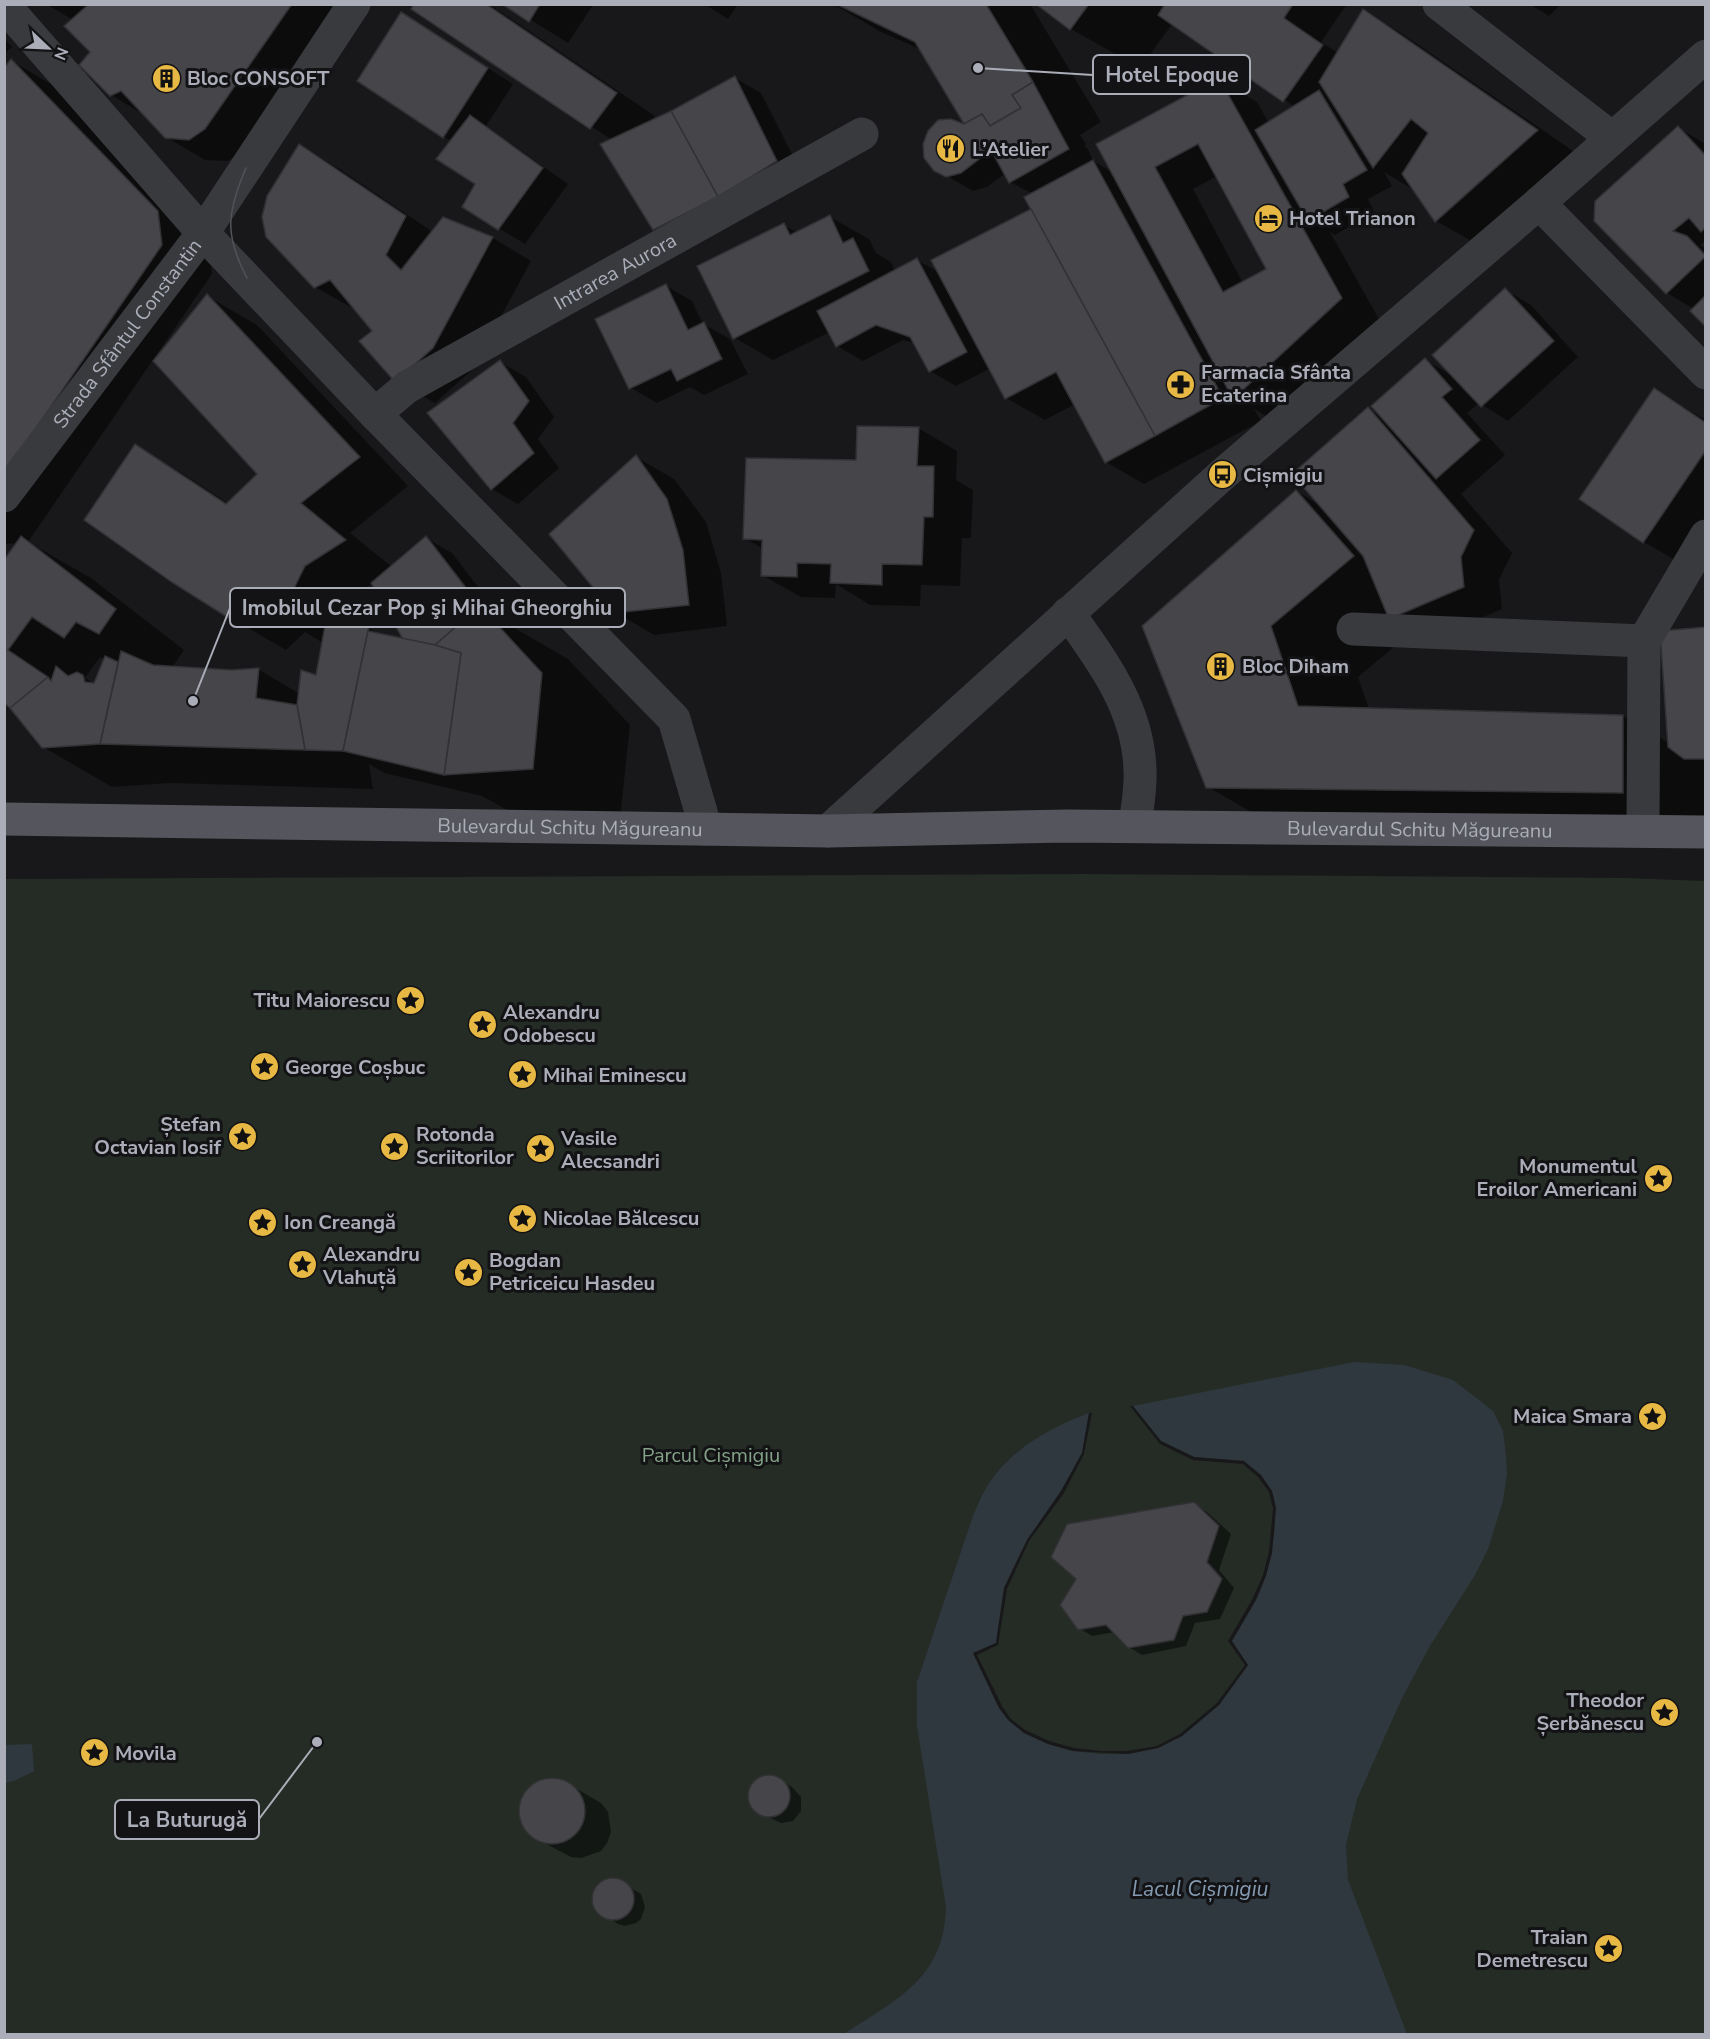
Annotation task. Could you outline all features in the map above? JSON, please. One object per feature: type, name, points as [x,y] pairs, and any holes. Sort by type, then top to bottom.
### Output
[{"type":"main road","name":"Bulevardul Schitu Măgureanu","points":[[4,819],[828,831],[1135,826],[1706,832]]},
{"type":"street","name":"Strada Sfântul Constantin","points":[[4,496],[203,232],[354,4]]},
{"type":"street","points":[[1439,4],[1612,138]]},
{"type":"street","points":[[4,5],[247,279],[375,414],[674,719],[706,829]]},
{"type":"street","points":[[828,831],[1068,612],[1222,476],[1706,56]]},
{"type":"street","name":"Intrarea Aurora","points":[[375,414],[407,387],[862,134]]},
{"type":"street","points":[[1539,203],[1706,373]]},
{"type":"street","points":[[1642,831],[1644,641],[1706,536]]},
{"type":"street","points":[[1068,612],[1104,663],[1125,704],[1136,740],[1140,771],[1135,826]]},
{"type":"street","points":[[1353,629],[1644,641]]},
{"type":"green space","name":"Parcul Cișmigiu","points":[[1084,874],[1626,878],[1705,881],[1705,2034],[5,2034],[4,879]]},
{"type":"water","name":"Lacul Cișmigiu","points":[[1354,1362],[1404,1365],[1453,1380],[1493,1411],[1503,1431],[1506,1455],[1507,1474],[1503,1501],[1488,1549],[1475,1575],[1430,1646],[1401,1700],[1357,1799],[1346,1845],[1348,1880],[1407,2034],[844,2034],[882,2010],[914,1984],[927,1970],[937,1952],[943,1932],[946,1907],[917,1726],[917,1682],[973,1516],[983,1493],[994,1476],[1030,1442],[1089,1413],[1082,1453],[1061,1491],[1027,1540],[1004,1588],[996,1643],[973,1653],[999,1708],[1024,1733],[1048,1744],[1073,1751],[1128,1754],[1158,1748],[1182,1736],[1219,1705],[1248,1665],[1231,1641],[1255,1600],[1266,1571],[1273,1540],[1275,1504],[1270,1488],[1244,1461],[1194,1457],[1161,1441],[1133,1406]]},
{"type":"water","points":[[32,1744],[34,1771],[5,1783],[5,1745]]},
{"type":"pier","points":[[1130,1406],[1133,1406],[1161,1441],[1194,1457],[1244,1461],[1261,1475],[1272,1491],[1276,1508],[1272,1553],[1256,1600],[1232,1641],[1248,1665],[1219,1705],[1182,1736],[1158,1748],[1128,1754],[1073,1751],[1048,1744],[1024,1733],[1008,1720],[999,1708],[973,1653],[996,1643],[1004,1588],[1027,1540],[1061,1491],[1082,1453],[1089,1413],[1092,1413],[1084,1454],[1064,1493],[1029,1541],[1007,1589],[998,1645],[977,1655],[1002,1706],[1010,1718],[1025,1730],[1049,1741],[1074,1748],[1101,1751],[1127,1751],[1157,1746],[1180,1734],[1217,1703],[1245,1665],[1228,1641],[1253,1598],[1263,1575],[1269,1552],[1273,1508],[1269,1492],[1258,1477],[1243,1464],[1193,1460],[1160,1444]]},
{"type":"building","name":"Bloc CONSOFT","points":[[89,4],[292,4],[205,129],[189,140],[165,138],[121,91],[110,96],[79,65],[90,52],[64,26]]},
{"type":"building","points":[[414,4],[486,4],[617,93],[590,129],[411,9]]},
{"type":"building","points":[[502,4],[540,4],[529,22]]},
{"type":"building","points":[[836,4],[986,4],[1033,82],[1012,95],[1021,108],[990,126],[982,114],[964,124],[915,42]]},
{"type":"building","points":[[1036,4],[1089,4],[1070,30]]},
{"type":"building","points":[[1165,4],[1293,4],[1284,18],[1323,45],[1283,102],[1158,15]]},
{"type":"building","points":[[1363,9],[1538,130],[1435,222],[1402,174],[1428,133],[1411,119],[1373,168],[1319,82]]},
{"type":"building","points":[[401,12],[488,68],[443,138],[357,81]]},
{"type":"building","points":[[11,59],[158,211],[162,245],[4,475],[4,68]]},
{"type":"building","points":[[735,76],[777,161],[718,197],[671,111]]},
{"type":"building","name":"Hotel Trianon","points":[[1219,78],[1342,298],[1233,399],[1096,144]],"holes":[[[1198,144],[1266,269],[1223,292],[1155,167]]]},
{"type":"building","points":[[1033,82],[1069,149],[1009,183],[991,150],[961,173],[946,177],[934,171],[924,158],[923,144],[928,131],[938,120],[951,119],[964,124],[982,114],[990,126],[1021,108],[1012,95]]},
{"type":"building","points":[[1319,90],[1367,170],[1343,184],[1349,197],[1308,221],[1255,130]]},
{"type":"building","points":[[671,111],[718,197],[653,230],[600,144]]},
{"type":"building","points":[[470,115],[543,168],[498,230],[462,207],[475,184],[436,159]]},
{"type":"building","points":[[1678,126],[1706,156],[1706,227],[1701,232],[1689,218],[1673,231],[1687,236],[1706,256],[1666,294],[1594,221],[1595,201]]},
{"type":"building","points":[[299,144],[406,216],[386,255],[401,270],[443,217],[493,237],[433,348],[395,382],[359,341],[372,331],[330,280],[314,288],[266,237],[262,217],[267,196]]},
{"type":"building","points":[[1093,160],[1223,398],[1155,436],[1024,197]]},
{"type":"building","points":[[1031,209],[1155,436],[1105,463],[1056,372],[1005,399],[931,260]]},
{"type":"building","points":[[830,215],[843,243],[853,238],[869,271],[733,339],[697,266],[784,223],[790,235]]},
{"type":"building","points":[[917,258],[967,352],[929,372],[910,337],[876,325],[836,347],[817,311]]},
{"type":"building","points":[[666,284],[688,330],[704,322],[722,359],[677,381],[671,369],[629,389],[595,319]]},
{"type":"building","points":[[1505,288],[1554,341],[1481,407],[1432,355]]},
{"type":"building","points":[[207,294],[360,457],[301,503],[346,540],[305,566],[279,619],[255,604],[235,622],[173,583],[84,520],[135,444],[226,504],[257,474],[153,361]]},
{"type":"building","points":[[1706,295],[1706,327],[1690,311]]},
{"type":"building","points":[[1425,358],[1452,389],[1442,397],[1480,440],[1436,479],[1371,406]]},
{"type":"building","points":[[500,360],[529,401],[513,423],[534,453],[491,490],[427,413]]},
{"type":"building","points":[[1654,388],[1706,423],[1706,450],[1643,543],[1579,499]]},
{"type":"building","points":[[1368,407],[1474,530],[1461,557],[1464,587],[1389,619],[1363,556],[1292,474]]},
{"type":"building","points":[[857,426],[919,427],[917,466],[934,466],[933,517],[924,517],[922,565],[882,564],[882,585],[830,583],[831,564],[797,563],[797,577],[761,576],[762,540],[743,539],[746,458],[856,460]]},
{"type":"building","points":[[636,455],[667,499],[683,550],[689,605],[614,613],[549,534]]},
{"type":"building","name":"Bloc Diham","points":[[1296,490],[1354,556],[1271,626],[1298,706],[1623,715],[1623,793],[1206,788],[1142,626]]},
{"type":"building","points":[[21,536],[116,609],[99,634],[76,622],[64,638],[32,617],[8,650],[48,677],[10,708],[4,703],[4,560]]},
{"type":"building","points":[[426,536],[480,606],[435,645],[403,639],[371,583]]},
{"type":"building","points":[[480,606],[542,673],[533,769],[444,775],[461,653],[435,645]]},
{"type":"building","points":[[328,609],[369,626],[343,751],[305,750],[297,705],[301,670],[316,675]]},
{"type":"building","points":[[1706,627],[1706,759],[1684,759],[1668,747],[1660,631]]},
{"type":"building","points":[[368,631],[461,653],[444,775],[343,751]]},
{"type":"building","points":[[121,651],[153,665],[232,670],[259,668],[256,698],[297,705],[305,750],[100,744]]},
{"type":"building","points":[[105,656],[118,662],[100,744],[42,748],[10,708],[48,677],[51,681],[56,666],[68,676],[77,672],[83,675],[85,682],[94,683]]},
{"type":"building","points":[[1194,1502],[1219,1526],[1207,1562],[1222,1579],[1207,1612],[1183,1616],[1174,1640],[1128,1648],[1106,1625],[1078,1630],[1060,1605],[1076,1579],[1051,1557],[1067,1524]]},
{"type":"building","points":[[769,1775],[784,1781],[790,1796],[784,1811],[769,1817],[754,1811],[748,1796],[754,1781]]},
{"type":"building","points":[[552,1778],[565,1781],[575,1788],[582,1798],[585,1811],[582,1824],[575,1834],[565,1841],[552,1844],[539,1841],[529,1834],[522,1824],[519,1811],[522,1798],[529,1788],[539,1781]]},
{"type":"building","points":[[613,1878],[628,1884],[634,1899],[628,1914],[613,1920],[598,1914],[592,1899],[598,1884]]},
{"type":"tram line","points":[[246,168],[235,198],[231,223],[234,249],[247,278]]},
{"type":"place","name":"Hotel Epoque","points":[[978,68]]},
{"type":"place","name":"Bloc CONSOFT","points":[[166,78]]},
{"type":"place","name":"L’Atelier","points":[[951,149]]},
{"type":"place","name":"Hotel Trianon","points":[[1268,218]]},
{"type":"place","name":"Farmacia Sfânta Ecaterina","points":[[1180,384]]},
{"type":"place","name":"Cișmigiu","points":[[1222,475]]},
{"type":"place","name":"Bloc Diham","points":[[1221,666]]},
{"type":"place","name":"Imobilul Cezar Pop şi Mihai Gheorghiu","points":[[193,701]]},
{"type":"place","name":"Titu Maiorescu","points":[[411,1000]]},
{"type":"place","name":"Alexandru Odobescu","points":[[482,1024]]},
{"type":"place","name":"George Coșbuc","points":[[264,1067]]},
{"type":"place","name":"Mihai Eminescu","points":[[522,1075]]},
{"type":"place","name":"Ștefan Octavian Iosif","points":[[242,1136]]},
{"type":"place","name":"Rotonda Scriitorilor","points":[[395,1146]]},
{"type":"place","name":"Vasile Alecsandri","points":[[540,1149]]},
{"type":"place","name":"Monumentul Eroilor Americani","points":[[1658,1178]]},
{"type":"place","name":"Nicolae Bălcescu","points":[[522,1218]]},
{"type":"place","name":"Ion Creangă","points":[[263,1222]]},
{"type":"place","name":"Alexandru Vlahuță","points":[[302,1265]]},
{"type":"place","name":"Bogdan Petriceicu Hasdeu","points":[[468,1272]]},
{"type":"place","name":"Maica Smara","points":[[1653,1416]]},
{"type":"place","name":"Theodor Șerbănescu","points":[[1665,1712]]},
{"type":"place","name":"La Buturugă","points":[[317,1742]]},
{"type":"place","name":"Movila","points":[[94,1753]]},
{"type":"place","name":"Traian Demetrescu","points":[[1609,1949]]}]
